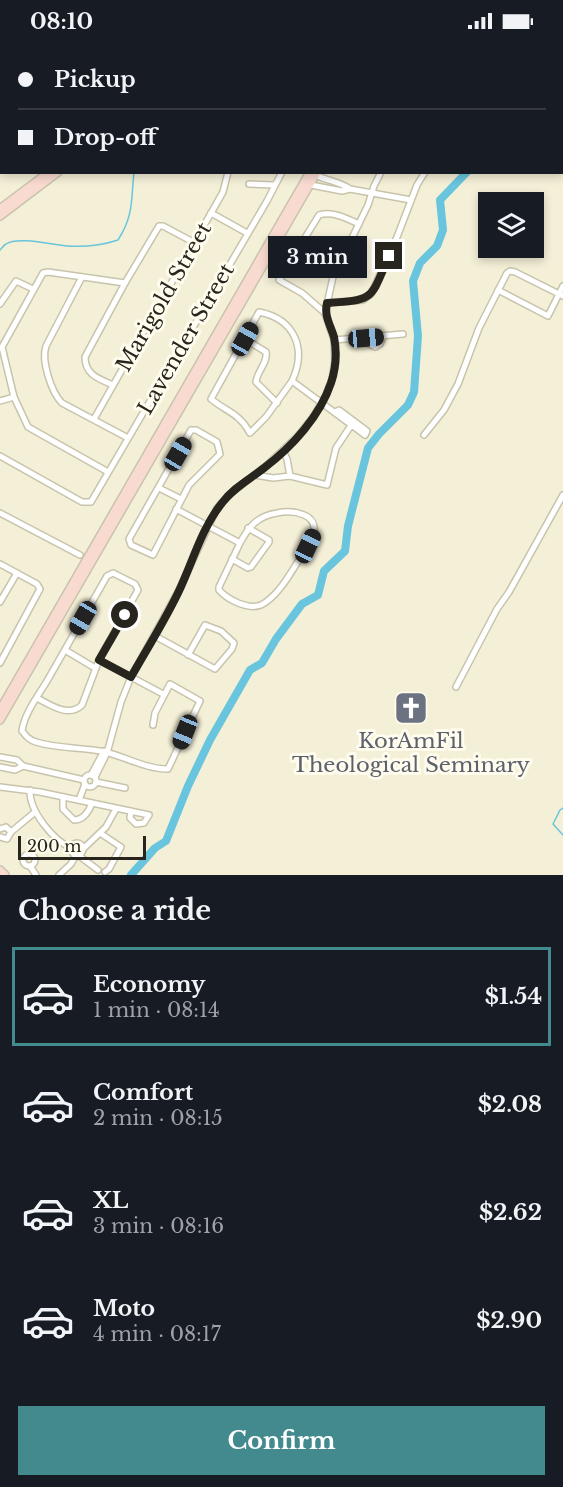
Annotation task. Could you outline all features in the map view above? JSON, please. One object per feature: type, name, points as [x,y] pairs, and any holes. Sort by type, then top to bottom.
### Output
[{"type":"main road","points":[[0,209],[46,174]]},
{"type":"main road","points":[[0,216],[55,174]]},
{"type":"main road","points":[[0,710],[87,557],[315,174]]},
{"type":"main road","points":[[0,720],[87,557]]},
{"type":"main road","points":[[0,870],[5,875]]},
{"type":"street","name":"Marigold Street","points":[[94,419],[223,192],[228,174]]},
{"type":"street","name":"Lavender Street","points":[[0,456],[82,502],[88,503],[93,499],[281,174]]},
{"type":"street","points":[[315,174],[343,183],[350,189]]},
{"type":"street","points":[[315,174],[318,187]]},
{"type":"street","points":[[79,800],[87,784],[94,778],[106,751],[131,677],[178,592],[208,527],[223,501],[283,451],[307,425],[322,402],[334,369],[334,340],[325,313],[327,303],[337,266],[359,224],[380,174]]},
{"type":"street","points":[[327,303],[363,300],[371,294],[424,174]]},
{"type":"street","points":[[333,190],[335,182]]},
{"type":"street","points":[[249,184],[275,185]]},
{"type":"street","points":[[307,184],[333,190],[350,189],[411,200]]},
{"type":"street","points":[[211,213],[247,233]]},
{"type":"street","points":[[325,313],[302,293],[279,280],[319,215],[328,213],[359,224]]},
{"type":"street","points":[[113,385],[90,374],[86,369],[85,357],[125,283],[159,226],[164,226],[195,243]]},
{"type":"street","points":[[424,435],[444,410],[458,384],[478,328],[510,271],[561,295]]},
{"type":"street","points":[[108,472],[28,427],[14,397],[2,356],[3,343],[43,273],[125,283]]},
{"type":"street","points":[[82,277],[46,346],[43,359],[59,399],[128,438]]},
{"type":"street","points":[[0,304],[10,286],[16,281],[33,290]]},
{"type":"street","points":[[498,290],[548,315],[561,295],[563,286]]},
{"type":"street","points":[[259,312],[270,314],[285,324],[296,339],[298,349],[298,367],[292,381],[277,403],[249,433],[236,414],[211,399],[245,339],[259,312]]},
{"type":"street","points":[[334,340],[403,334]]},
{"type":"street","points":[[366,338],[369,344],[375,346],[380,344],[383,336]]},
{"type":"street","points":[[245,339],[266,352],[266,358],[256,382],[277,403]]},
{"type":"street","points":[[292,381],[365,435],[367,431],[339,410],[335,412]]},
{"type":"street","points":[[0,401],[14,397]]},
{"type":"street","points":[[255,475],[273,478],[290,476],[327,485],[336,448],[352,424]]},
{"type":"street","points":[[191,430],[196,430],[217,442],[220,454],[196,476],[181,499],[153,555],[129,542],[191,430]]},
{"type":"street","points":[[283,451],[290,476]]},
{"type":"street","points":[[159,488],[181,499]]},
{"type":"street","points":[[456,687],[497,609],[563,495]]},
{"type":"street","points":[[176,509],[240,543]]},
{"type":"street","points":[[285,512],[304,515],[313,524],[314,534],[292,572],[260,609],[241,604],[219,590],[240,543],[248,528],[256,520],[285,512]]},
{"type":"street","points":[[0,513],[87,557]]},
{"type":"street","points":[[248,528],[269,540]]},
{"type":"street","points":[[232,559],[248,568],[251,567],[269,540],[276,536]]},
{"type":"street","points":[[0,564],[37,584],[40,589],[0,663]]},
{"type":"street","points":[[0,602],[16,573]]},
{"type":"street","points":[[37,698],[58,710],[80,708],[95,668],[138,590],[135,585],[113,573],[107,576],[37,698],[21,731],[30,740],[62,748],[106,751],[163,769],[170,767],[200,701],[170,684],[155,713],[153,725]]},
{"type":"street","points":[[155,636],[188,655],[215,669],[238,642],[221,631],[205,625],[188,655]]},
{"type":"street","points":[[64,650],[95,668]]},
{"type":"street","points":[[99,660],[163,694]]},
{"type":"street","points":[[0,757],[17,760],[23,766],[87,784]]},
{"type":"street","points":[[0,767],[15,770],[23,766]]},
{"type":"street","points":[[63,797],[62,806],[74,820],[80,819],[87,813],[89,802],[86,776],[125,788]]},
{"type":"street","points":[[0,787],[30,790],[131,811]]},
{"type":"street","points":[[30,790],[29,799],[35,812],[64,844],[71,848],[72,853],[101,873],[109,869],[121,847],[100,833]]},
{"type":"street","points":[[59,875],[110,822],[117,809]]},
{"type":"street","points":[[0,837],[7,839],[11,832],[35,812]]},
{"type":"street","points":[[0,829],[6,827],[11,832]]},
{"type":"street","points":[[71,848],[74,844],[78,844],[83,849]]},
{"type":"street","points":[[30,866],[36,875]]},
{"type":"waterway","points":[[0,250],[6,244],[19,241],[80,246],[118,240],[129,215],[134,174]]},
{"type":"waterway","points":[[131,875],[155,848],[166,841],[210,740],[250,670],[262,663],[276,639],[302,604],[318,595],[324,571],[345,551],[348,526],[368,448],[408,405],[414,392],[418,336],[413,281],[420,263],[437,246],[443,230],[440,200],[465,174]]},
{"type":"waterway","points":[[563,808],[553,824],[563,835]]},
{"type":"place","name":"KorAmFil Theological Seminary","points":[[411,708]]},
{"type":"route","points":[[125,615],[99,660],[131,677],[178,592],[218,508],[231,493],[266,466],[297,437],[313,417],[326,395],[332,380],[335,361],[334,340],[325,313],[327,303],[363,300],[368,297],[375,288],[389,256]]}]
